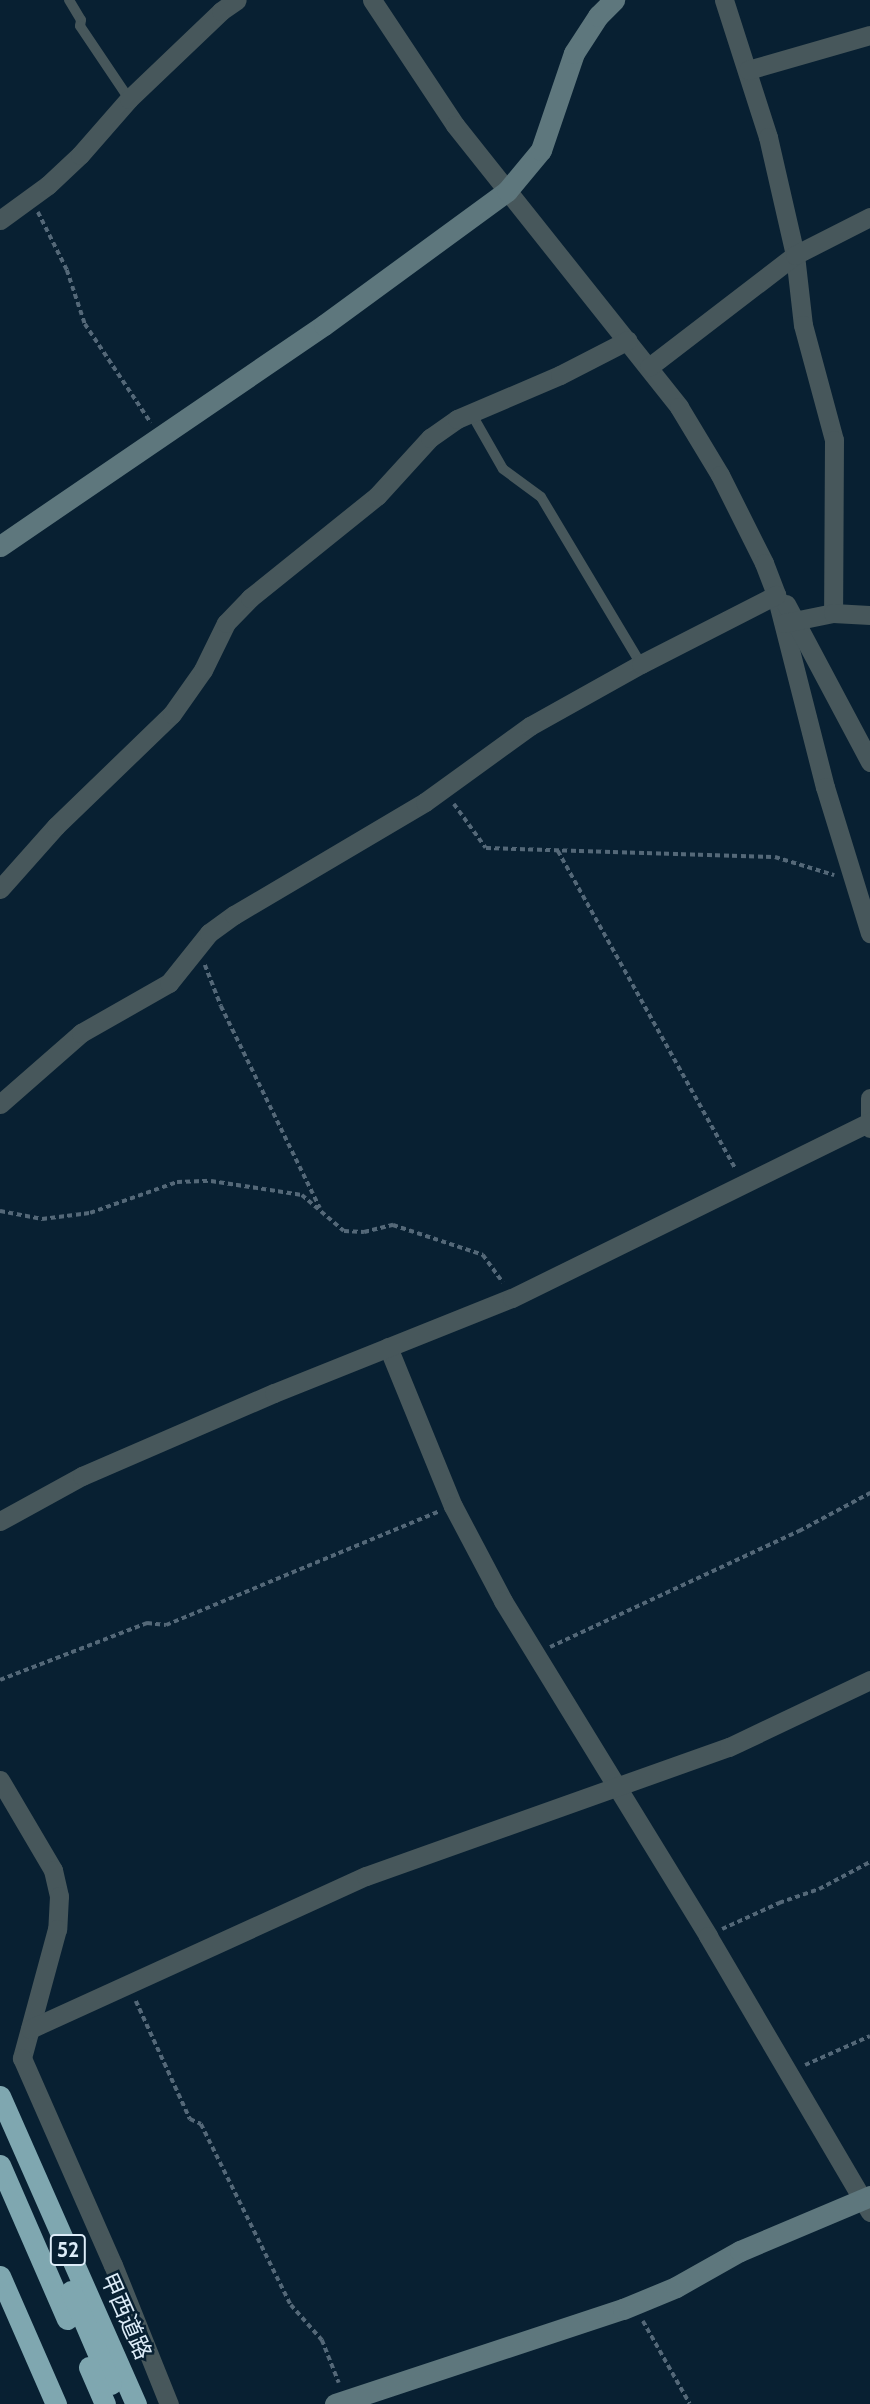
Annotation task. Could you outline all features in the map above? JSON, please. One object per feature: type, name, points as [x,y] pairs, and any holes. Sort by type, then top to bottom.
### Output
[{"type":"highway","name":"甲西道路","points":[[0,2096],[136,2404]]},
{"type":"highway","points":[[0,2129],[120,2404]]},
{"type":"highway","points":[[0,2165],[105,2404]]},
{"type":"highway","points":[[0,2276],[56,2404]]},
{"type":"street","points":[[0,219],[80,155],[129,99],[221,11],[237,0]]},
{"type":"street","points":[[372,0],[455,125],[679,407],[713,464],[764,563],[789,622],[853,881],[870,933]]},
{"type":"street","points":[[0,546],[324,325],[507,191],[541,150],[574,53],[597,16],[614,0]]},
{"type":"street","points":[[724,0],[768,137],[795,255],[803,326],[834,440],[833,613]]},
{"type":"street","points":[[748,69],[870,35]]},
{"type":"street","points":[[649,368],[795,255],[870,217]]},
{"type":"street","points":[[0,889],[56,826],[172,714],[203,670],[226,623],[250,598],[377,496],[430,439],[471,413],[628,340]]},
{"type":"street","points":[[764,563],[789,622],[870,762]]},
{"type":"street","points":[[0,1104],[81,1033],[169,983],[209,933],[234,915],[443,789],[530,726],[641,664],[776,595]]},
{"type":"street","points":[[789,622],[833,613],[870,615]]},
{"type":"street","points":[[0,1521],[82,1476],[512,1298],[869,1124],[870,1098]]},
{"type":"street","points":[[346,2401],[633,2304],[676,2287],[740,2251],[867,2203],[619,1788],[503,1601],[453,1506],[388,1348]]},
{"type":"street","points":[[30,2029],[366,1876],[729,1747],[870,1679]]},
{"type":"street","points":[[0,1780],[53,1870],[60,1896],[57,1929],[22,2058],[113,2265],[169,2404]]},
{"type":"lane","points":[[69,0],[80,26],[129,99]]},
{"type":"lane","points":[[471,413],[503,469],[541,497],[641,664]]},
{"type":"path","points":[[30,197],[67,270],[85,324],[160,436]]},
{"type":"path","points":[[443,789],[486,848],[775,857],[853,881]]},
{"type":"path","points":[[558,850],[744,1185]]},
{"type":"path","points":[[199,948],[221,1006],[321,1210]]},
{"type":"path","points":[[0,1211],[41,1219],[90,1213],[177,1182],[211,1181],[302,1195],[344,1231],[364,1232],[393,1225],[483,1255],[494,1266],[512,1298]]},
{"type":"path","points":[[536,1653],[799,1531],[870,1493]]},
{"type":"path","points":[[0,1680],[147,1623],[166,1625],[453,1506]]},
{"type":"path","points":[[708,1936],[779,1903],[819,1889],[870,1862]]},
{"type":"path","points":[[128,1983],[190,2119],[201,2124],[291,2305],[322,2340],[346,2401]]},
{"type":"path","points":[[788,2073],[870,2036]]},
{"type":"path","points":[[633,2304],[690,2404]]}]
